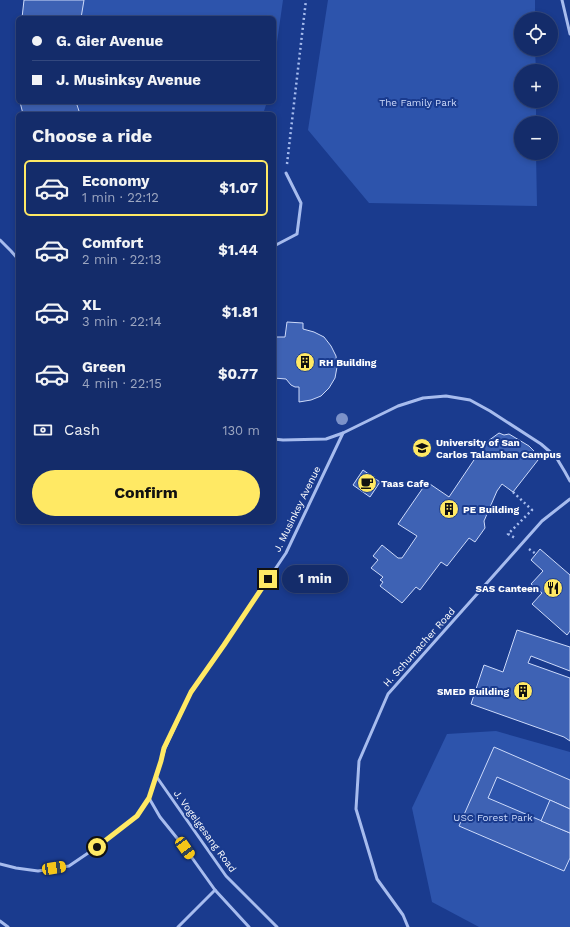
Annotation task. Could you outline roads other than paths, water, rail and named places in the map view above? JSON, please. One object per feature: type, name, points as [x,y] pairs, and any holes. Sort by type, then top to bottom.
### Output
[{"type":"lane","points":[[562,0],[570,34]]},
{"type":"lane","points":[[276,245],[297,234],[301,203],[286,173]]},
{"type":"lane","points":[[0,240],[16,257]]},
{"type":"lane","points":[[276,439],[326,440],[398,406],[423,398],[446,396],[470,400],[541,444],[556,457],[570,482]]},
{"type":"lane","name":"J. Musinksy Avenue","points":[[0,864],[16,868],[38,870],[69,866],[97,847],[137,816],[149,798],[164,748],[191,692],[286,553],[343,433]]},
{"type":"lane","name":"H. Schumacher Road","points":[[408,927],[402,915],[376,879],[356,809],[360,761],[388,694],[542,521],[570,499]]},
{"type":"lane","name":"J. Vogelgesang Road","points":[[156,776],[226,876],[277,927]]},
{"type":"lane","points":[[149,798],[160,817],[185,848],[215,890],[249,927]]},
{"type":"lane","points":[[178,927],[215,890]]},
{"type":"lane","points":[[0,921],[8,927]]},
{"type":"place","name":"RH Building","points":[[305,362]]},
{"type":"place","name":"University of San Carlos Talamban Campus","points":[[422,448]]},
{"type":"place","name":"Taas Cafe","points":[[367,483]]},
{"type":"place","name":"PE Building","points":[[449,509]]},
{"type":"place","name":"SAS Canteen","points":[[553,588]]},
{"type":"place","name":"SMED Building","points":[[523,691]]},
{"type":"park label","name":"The Family Park","points":[[418,102]]},
{"type":"park label","name":"USC Forest Park","points":[[493,817]]}]
